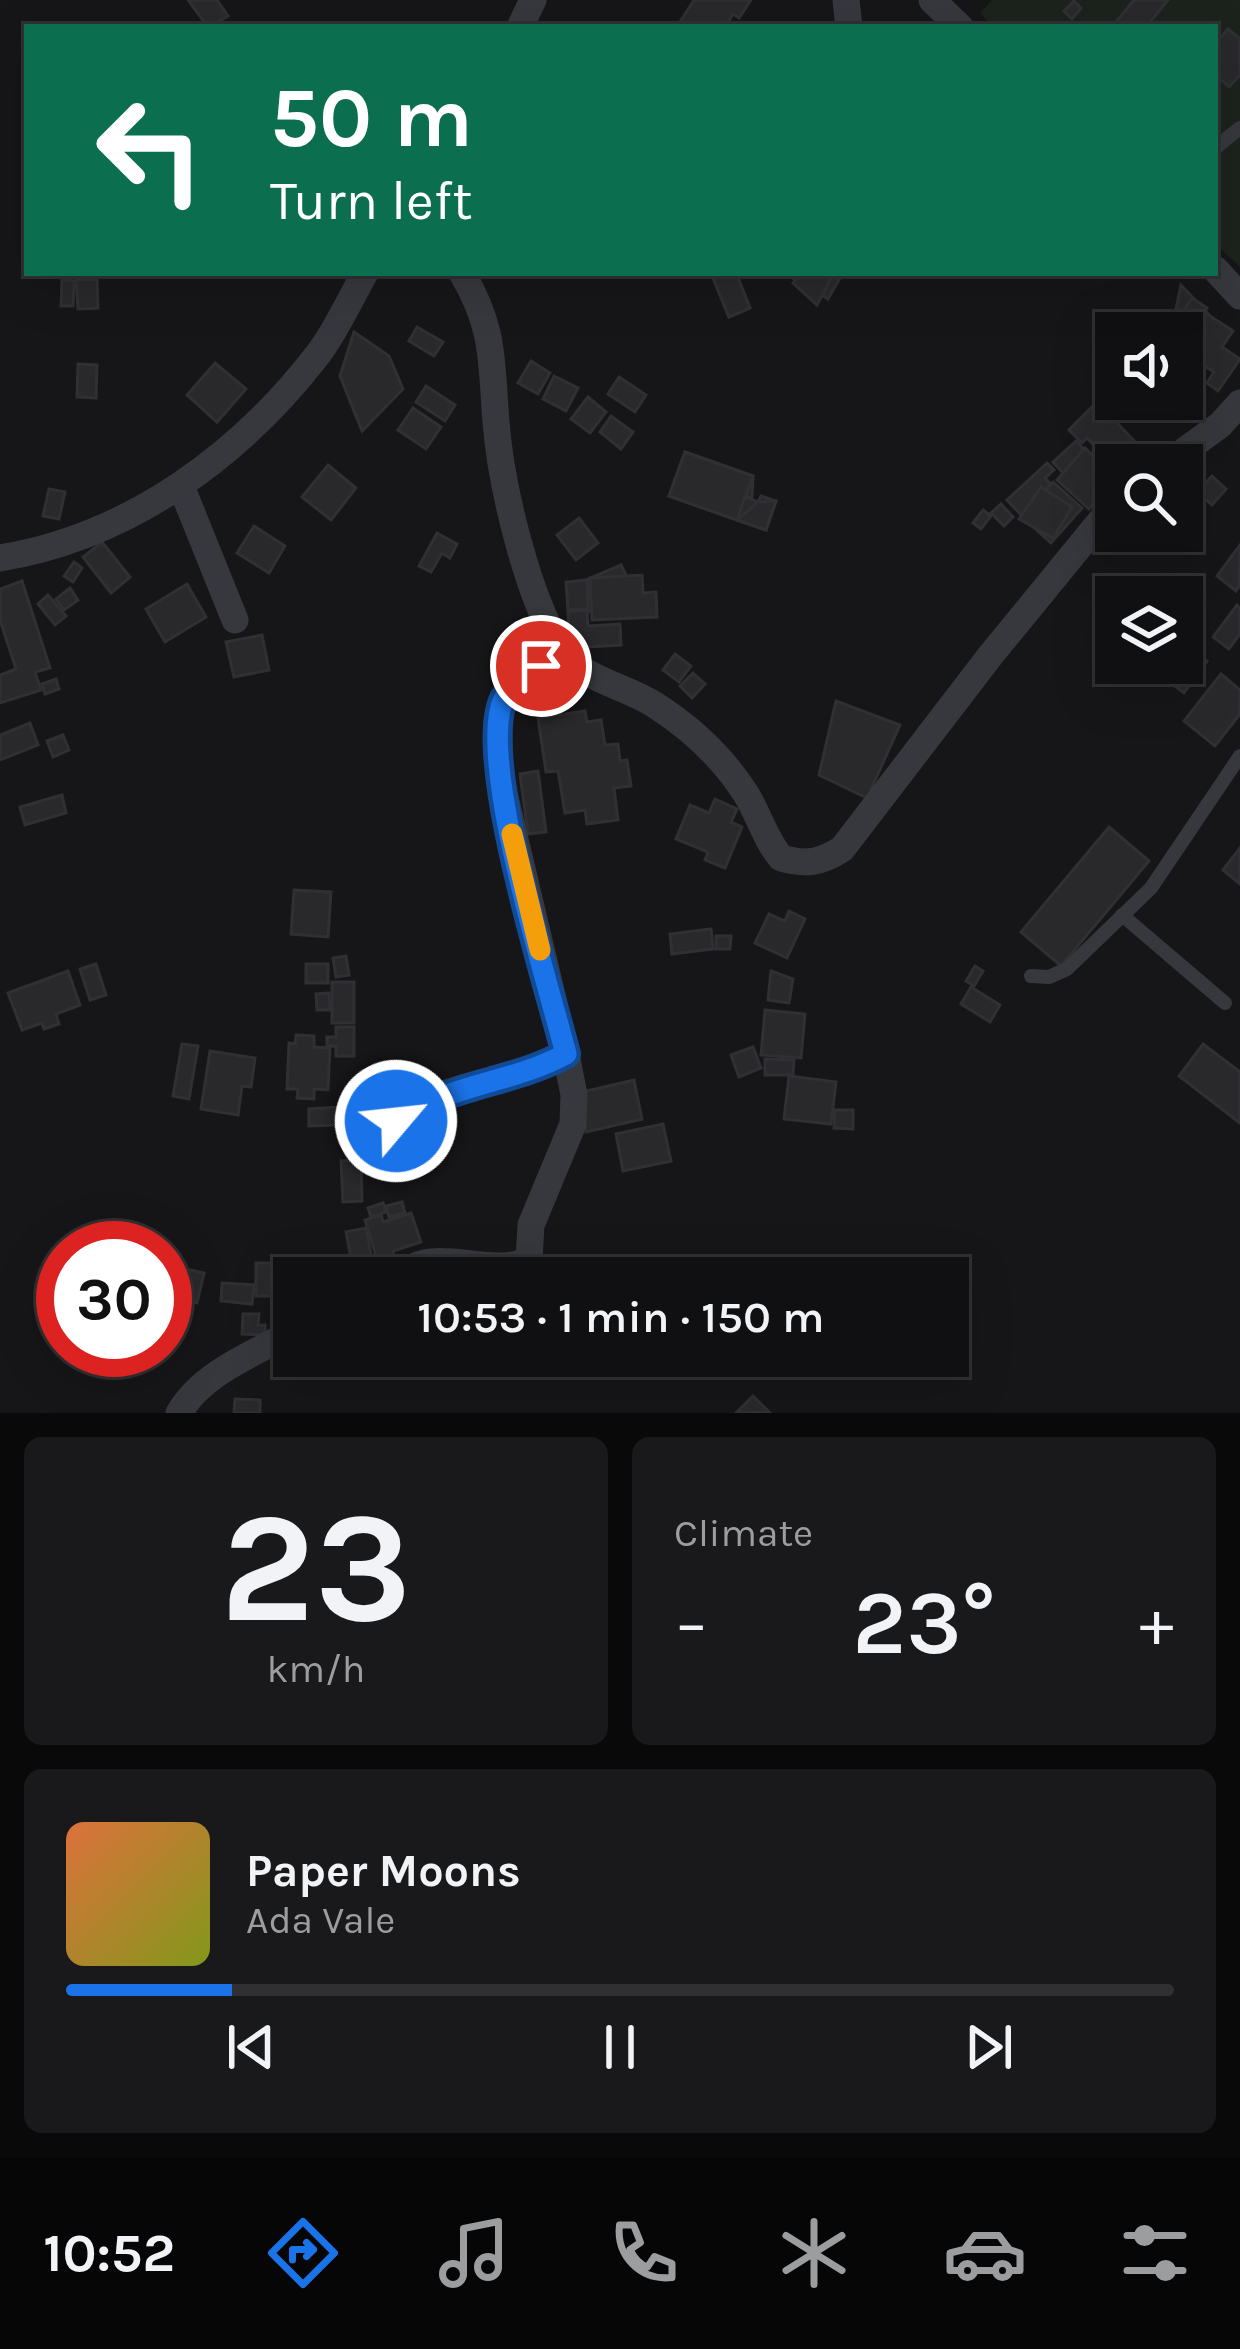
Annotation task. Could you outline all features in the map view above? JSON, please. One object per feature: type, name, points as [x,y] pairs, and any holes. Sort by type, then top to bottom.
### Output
[{"type":"street","points":[[932,0],[958,24]]},
{"type":"street","points":[[1218,272],[1240,296]]},
{"type":"street","points":[[0,558],[57,547],[181,486],[276,404],[322,350],[363,276]]},
{"type":"street","points":[[464,276],[487,322],[496,424],[514,518],[526,562],[563,653],[579,667],[657,706],[693,733],[746,795],[781,858],[821,862],[842,849],[1095,528]]},
{"type":"street","points":[[1194,444],[1240,403]]},
{"type":"street","points":[[181,486],[235,620]]},
{"type":"street","points":[[529,1257],[531,1225],[573,1124],[574,1095],[508,817],[499,772],[498,732],[506,696],[563,653]]},
{"type":"street","points":[[370,1150],[396,1121],[425,1101],[524,1072],[566,1054]]},
{"type":"street","points":[[179,1413],[195,1390],[273,1343]]},
{"type":"lane","points":[[1031,976],[1048,977],[1067,969],[1151,888],[1240,756]]},
{"type":"lane","points":[[1122,915],[1226,1003]]},
{"type":"shaded area","points":[[992,0],[1240,0],[1240,267],[1218,246],[1218,24],[991,24],[980,13]]},
{"type":"building","points":[[188,0],[217,0],[228,16],[206,24]]},
{"type":"building","points":[[694,0],[751,0],[739,18],[733,14],[727,24],[680,22]]},
{"type":"building","points":[[1134,0],[1168,0],[1148,24],[1114,24]]},
{"type":"building","points":[[1074,1],[1081,8],[1072,19],[1064,11]]},
{"type":"building","points":[[1228,29],[1240,39],[1240,75],[1229,87],[1218,77],[1218,41]]},
{"type":"building","points":[[712,276],[737,276],[750,308],[729,317]]},
{"type":"building","points":[[712,276],[737,276],[750,308],[729,317]]},
{"type":"building","points":[[796,276],[841,276],[828,299],[794,279]]},
{"type":"building","points":[[798,276],[832,276],[817,305],[793,283]]},
{"type":"building","points":[[97,279],[98,308],[78,309],[76,280]]},
{"type":"building","points":[[62,280],[74,281],[73,306],[61,306]]},
{"type":"building","points":[[1181,285],[1225,332],[1203,361],[1203,312],[1175,312]]},
{"type":"building","points":[[1192,298],[1207,308],[1203,314],[1183,312]]},
{"type":"building","points":[[1207,314],[1233,331],[1222,347],[1240,359],[1218,391],[1207,383],[1214,372],[1203,365]]},
{"type":"building","points":[[417,327],[443,342],[434,356],[409,341]]},
{"type":"building","points":[[354,332],[389,356],[403,389],[362,431],[340,376]]},
{"type":"building","points":[[531,361],[550,373],[538,394],[518,383]]},
{"type":"building","points":[[215,363],[246,389],[217,422],[187,395]]},
{"type":"building","points":[[78,364],[97,365],[96,398],[77,397]]},
{"type":"building","points":[[554,376],[578,388],[566,411],[543,399]]},
{"type":"building","points":[[619,377],[646,395],[635,412],[608,394]]},
{"type":"building","points":[[426,386],[455,405],[445,421],[416,402]]},
{"type":"building","points":[[588,397],[606,412],[590,433],[571,419]]},
{"type":"building","points":[[1095,404],[1095,420],[1114,420],[1137,444],[1095,446],[1087,438],[1082,443],[1069,430]]},
{"type":"building","points":[[413,408],[441,427],[426,449],[398,430]]},
{"type":"building","points":[[611,416],[633,432],[621,449],[600,432]]},
{"type":"building","points":[[1076,441],[1088,454],[1066,476],[1053,462]]},
{"type":"building","points":[[1085,448],[1095,457],[1095,502],[1089,509],[1057,480]]},
{"type":"building","points":[[685,452],[753,476],[752,498],[741,495],[737,520],[669,496]]},
{"type":"building","points":[[685,452],[753,476],[737,520],[669,496]]},
{"type":"building","points":[[1047,463],[1054,470],[1045,478],[1055,489],[1024,518],[1007,500]]},
{"type":"building","points":[[328,465],[356,488],[331,520],[302,497]]},
{"type":"building","points":[[1212,476],[1226,489],[1212,505],[1203,497],[1203,486]]},
{"type":"building","points":[[1053,482],[1082,508],[1051,543],[1022,517]]},
{"type":"building","points":[[1041,487],[1072,507],[1053,538],[1019,519]]},
{"type":"building","points":[[49,489],[65,492],[59,519],[43,516]]},
{"type":"building","points":[[761,496],[776,501],[766,530],[737,520],[745,497],[758,502]]},
{"type":"building","points":[[776,501],[766,530],[737,520],[758,502]]},
{"type":"building","points":[[1001,504],[1013,517],[1004,526],[991,513]]},
{"type":"building","points":[[983,510],[991,516],[981,529],[973,523]]},
{"type":"building","points":[[579,518],[598,543],[576,560],[557,535]]},
{"type":"building","points":[[254,526],[285,546],[269,573],[237,553]]},
{"type":"building","points":[[437,533],[457,544],[450,558],[442,553],[431,572],[419,566]]},
{"type":"building","points":[[102,542],[130,577],[111,593],[83,557]]},
{"type":"building","points":[[1240,545],[1240,585],[1236,591],[1217,576]]},
{"type":"building","points":[[74,562],[82,568],[73,582],[64,576]]},
{"type":"building","points":[[621,565],[645,614],[581,611],[581,582]]},
{"type":"building","points":[[642,575],[643,593],[656,592],[657,617],[592,620],[590,578]]},
{"type":"building","points":[[587,580],[588,609],[568,610],[566,582]]},
{"type":"building","points":[[22,581],[50,668],[35,672],[41,690],[0,703],[0,675],[16,669],[0,620],[0,589]]},
{"type":"building","points":[[187,584],[206,617],[165,642],[146,609]]},
{"type":"building","points":[[70,588],[78,600],[64,610],[56,599]]},
{"type":"building","points":[[48,595],[66,616],[55,625],[38,604]]},
{"type":"building","points":[[1237,605],[1240,634],[1229,649],[1213,637]]},
{"type":"building","points":[[587,610],[588,626],[620,624],[621,645],[570,648],[568,611]]},
{"type":"building","points":[[262,635],[269,670],[234,677],[226,642]]},
{"type":"building","points":[[675,654],[691,666],[679,682],[663,670]]},
{"type":"building","points":[[693,673],[705,684],[692,698],[680,686]]},
{"type":"building","points":[[1221,674],[1240,690],[1240,714],[1215,746],[1184,721]]},
{"type":"building","points":[[56,679],[59,689],[45,694],[42,684]]},
{"type":"building","points":[[836,701],[900,725],[867,798],[819,775]]},
{"type":"building","points":[[585,711],[587,722],[601,720],[605,745],[618,744],[620,761],[627,760],[631,786],[614,788],[618,820],[587,824],[585,810],[565,813],[558,771],[546,772],[538,718]]},
{"type":"building","points":[[30,723],[38,745],[0,760],[0,735]]},
{"type":"building","points":[[63,735],[69,750],[53,757],[47,741]]},
{"type":"building","points":[[538,771],[546,832],[528,834],[520,774]]},
{"type":"building","points":[[62,795],[66,813],[25,825],[20,807]]},
{"type":"building","points":[[715,799],[737,809],[731,822],[742,827],[725,868],[705,860],[708,852],[676,839],[690,805],[709,813]]},
{"type":"building","points":[[1109,827],[1149,861],[1061,966],[1021,932]]},
{"type":"building","points":[[1240,848],[1240,884],[1223,870]]},
{"type":"building","points":[[294,890],[331,892],[328,937],[291,934]]},
{"type":"building","points":[[789,911],[805,919],[787,958],[755,943],[769,914],[785,921]]},
{"type":"building","points":[[711,929],[713,949],[672,954],[670,934]]},
{"type":"building","points":[[716,936],[731,936],[730,949],[716,949]]},
{"type":"building","points":[[346,956],[349,975],[336,977],[333,958]]},
{"type":"building","points":[[96,964],[106,995],[90,1000],[80,969]]},
{"type":"building","points":[[306,964],[328,964],[328,983],[306,983]]},
{"type":"building","points":[[975,966],[983,971],[974,986],[966,981]]},
{"type":"building","points":[[68,971],[80,1005],[56,1014],[59,1024],[44,1029],[42,1023],[22,1030],[8,993]]},
{"type":"building","points":[[771,971],[793,979],[789,1003],[768,1000]]},
{"type":"building","points":[[332,982],[354,982],[354,1023],[332,1023]]},
{"type":"building","points":[[971,987],[1000,1005],[990,1022],[961,1004]]},
{"type":"building","points":[[329,993],[330,1010],[317,1010],[316,994]]},
{"type":"building","points":[[765,1010],[805,1014],[801,1058],[761,1055]]},
{"type":"building","points":[[336,1027],[354,1027],[354,1056],[336,1056],[336,1046],[327,1046],[327,1037],[336,1037]]},
{"type":"building","points":[[296,1035],[314,1036],[314,1047],[330,1048],[328,1090],[314,1089],[314,1099],[297,1098],[298,1089],[287,1089],[289,1043],[295,1044]]},
{"type":"building","points":[[182,1044],[198,1046],[189,1099],[173,1096]]},
{"type":"building","points":[[1203,1044],[1240,1072],[1240,1123],[1179,1076]]},
{"type":"building","points":[[753,1047],[761,1068],[739,1077],[731,1055]]},
{"type":"building","points":[[210,1051],[255,1058],[251,1087],[242,1086],[238,1115],[201,1109]]},
{"type":"building","points":[[765,1059],[794,1060],[793,1075],[765,1075]]},
{"type":"building","points":[[789,1076],[836,1082],[831,1124],[784,1119]]},
{"type":"building","points":[[634,1080],[642,1119],[586,1132],[578,1093]]},
{"type":"building","points":[[339,1107],[339,1125],[309,1126],[309,1109]]},
{"type":"building","points":[[835,1110],[853,1110],[853,1129],[834,1128]]},
{"type":"building","points":[[663,1124],[671,1161],[623,1171],[616,1134]]},
{"type":"building","points":[[361,1160],[362,1201],[343,1202],[341,1161]]},
{"type":"building","points":[[402,1202],[405,1213],[389,1217],[386,1206]]},
{"type":"building","points":[[383,1203],[386,1212],[371,1217],[368,1208]]},
{"type":"building","points":[[411,1213],[421,1242],[393,1251],[394,1257],[377,1257],[365,1220],[381,1215],[383,1222]]},
{"type":"building","points":[[366,1228],[371,1257],[351,1257],[346,1232]]},
{"type":"building","points":[[256,1263],[273,1263],[273,1296],[256,1296]]},
{"type":"building","points":[[192,1270],[204,1273],[197,1303],[192,1302]]},
{"type":"building","points":[[222,1283],[254,1285],[252,1304],[221,1301]]},
{"type":"building","points":[[243,1314],[259,1314],[258,1325],[265,1325],[265,1335],[242,1334]]},
{"type":"building","points":[[753,1396],[769,1412],[736,1413]]},
{"type":"building","points":[[235,1399],[260,1400],[260,1413],[234,1413]]},
{"type":"slow traffic","points":[[512,834],[540,950]]},
{"type":"route","points":[[396,1121],[425,1101],[524,1072],[566,1054],[499,772],[499,718],[506,696],[541,666]]}]
